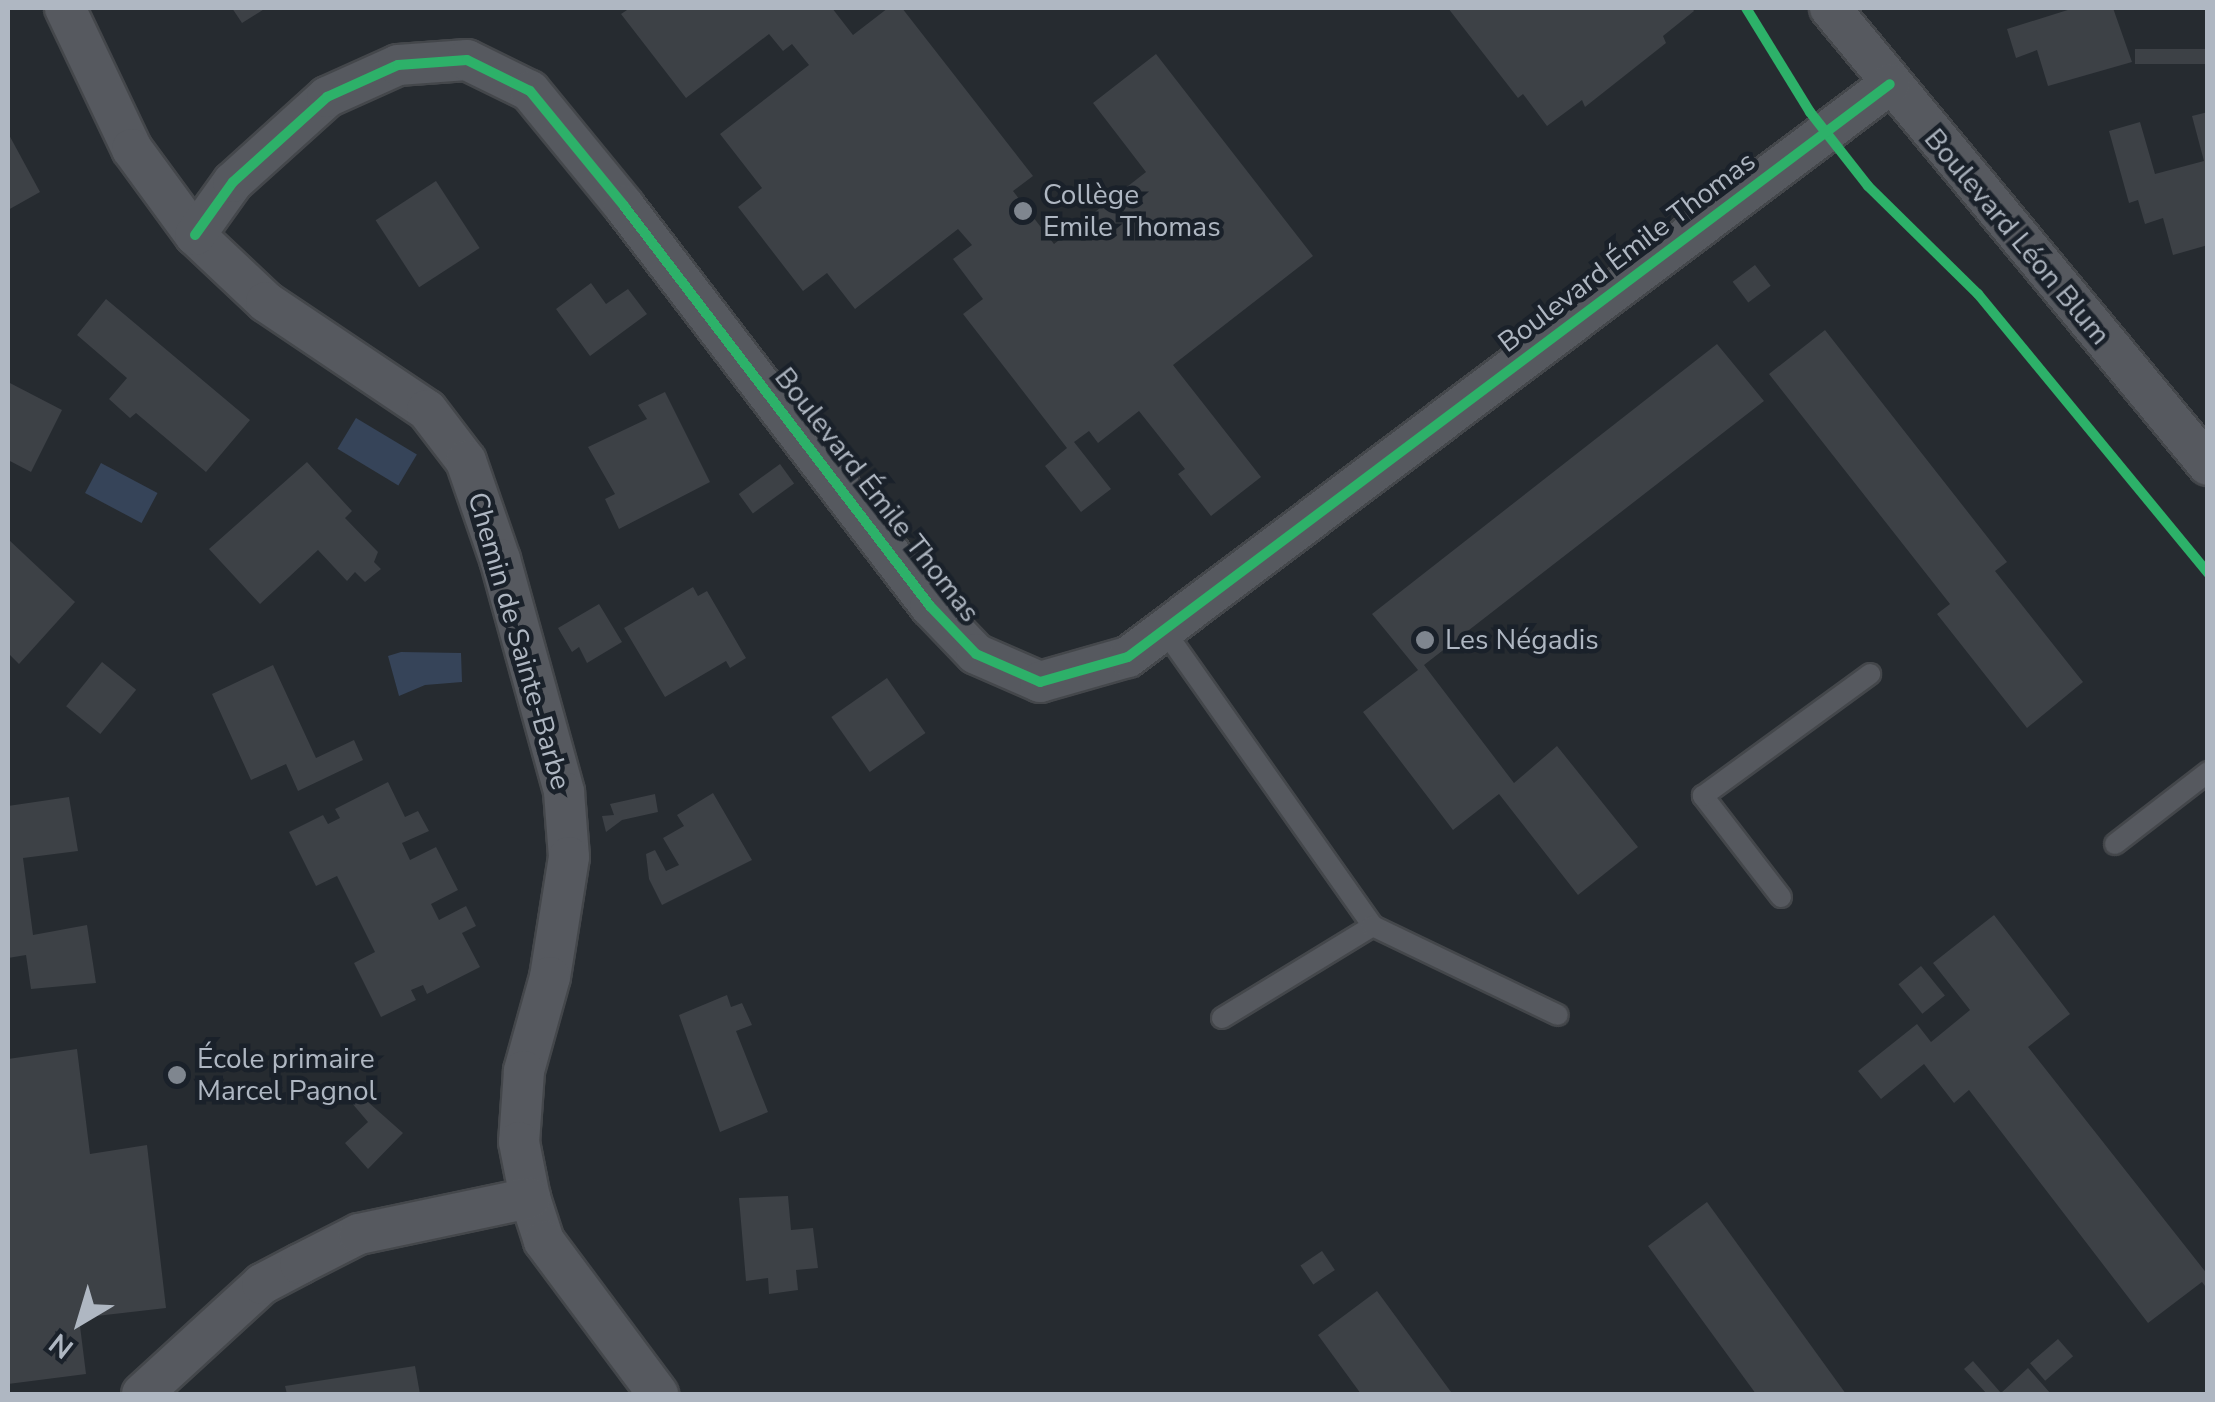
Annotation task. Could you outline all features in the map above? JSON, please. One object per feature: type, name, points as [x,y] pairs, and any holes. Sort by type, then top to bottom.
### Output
[{"type":"street","name":"Chemin de Sainte-Barbe","points":[[65,8],[132,149],[196,235],[266,302],[427,410],[466,461],[500,559],[564,792],[569,857],[550,977],[524,1071],[519,1142],[530,1198],[544,1241],[658,1394]]},
{"type":"street","name":"Boulevard Léon Blum","points":[[1830,8],[2208,465]]},
{"type":"street","name":"Boulevard Émile Thomas","points":[[196,235],[233,182],[326,97],[398,64],[467,60],[530,91],[636,221],[930,606],[976,654],[1040,682],[1128,657],[1890,84]]},
{"type":"street","points":[[142,1394],[262,1284],[314,1256],[359,1234],[530,1198]]},
{"type":"lane","points":[[1164,630],[1373,926],[1558,1015]]},
{"type":"lane","points":[[1781,897],[1704,796],[1870,674]]},
{"type":"lane","points":[[2116,844],[2208,772]]},
{"type":"lane","points":[[1222,1018],[1373,926]]},
{"type":"water","points":[[356,418],[417,455],[398,485],[337,449]]},
{"type":"water","points":[[101,463],[158,493],[142,523],[85,493]]},
{"type":"water","points":[[401,652],[461,653],[462,682],[425,685],[399,696],[388,656]]},
{"type":"building","points":[[232,8],[266,8],[242,23]]},
{"type":"building","points":[[630,8],[832,8],[853,35],[888,8],[902,8],[1033,176],[1013,191],[1054,244],[1146,172],[1093,103],[1156,54],[1313,256],[1173,365],[1261,477],[1211,516],[1178,474],[1185,469],[1139,411],[1098,443],[1089,431],[1074,442],[1111,489],[1081,512],[1045,466],[1067,448],[963,314],[983,299],[953,259],[972,245],[958,229],[855,309],[827,273],[803,291],[738,207],[762,188],[720,134],[809,65],[792,44],[783,51],[769,34],[686,98],[621,14]]},
{"type":"building","points":[[1448,8],[1694,11],[1663,36],[1666,43],[1585,107],[1582,100],[1547,126],[1523,94],[1518,98]]},
{"type":"building","points":[[2074,8],[2113,8],[2132,62],[2048,86],[2037,50],[2016,58],[2007,29]]},
{"type":"building","points":[[2135,49],[2208,49],[2208,64],[2135,64]]},
{"type":"building","points":[[2208,112],[2208,245],[2173,255],[2163,218],[2145,224],[2138,200],[2129,203],[2109,131],[2140,122],[2155,174],[2204,161],[2192,116]]},
{"type":"building","points":[[8,133],[40,192],[8,210]]},
{"type":"building","points":[[436,181],[480,248],[419,287],[376,220]]},
{"type":"building","points":[[1755,265],[1771,286],[1748,303],[1733,282]]},
{"type":"building","points":[[591,283],[606,304],[628,289],[647,314],[590,356],[556,309]]},
{"type":"building","points":[[106,299],[250,420],[206,472],[136,413],[130,418],[109,399],[127,378],[77,335]]},
{"type":"building","points":[[1825,330],[2007,562],[1995,571],[2083,682],[2027,728],[1937,614],[1950,604],[1769,374]]},
{"type":"building","name":"Les Négadis","points":[[1717,344],[1764,401],[1424,665],[1514,783],[1557,746],[1638,847],[1578,895],[1499,794],[1453,830],[1363,712],[1418,670],[1372,614]]},
{"type":"building","points":[[8,382],[62,410],[31,472],[8,460]]},
{"type":"building","points":[[665,392],[710,482],[619,529],[605,499],[615,494],[588,447],[647,419],[638,405]]},
{"type":"building","points":[[307,462],[352,511],[345,518],[378,552],[374,562],[381,569],[365,582],[355,572],[347,581],[318,550],[260,604],[209,549]]},
{"type":"building","points":[[780,464],[794,483],[753,513],[739,494]]},
{"type":"building","points":[[8,539],[75,602],[19,664],[8,653]]},
{"type":"building","points":[[693,587],[698,596],[707,591],[746,658],[730,668],[726,661],[665,697],[624,628]]},
{"type":"building","points":[[599,604],[622,642],[587,663],[579,647],[572,652],[558,628]]},
{"type":"building","points":[[102,662],[136,690],[100,734],[66,706]]},
{"type":"building","points":[[273,665],[316,758],[354,740],[363,760],[298,791],[286,764],[251,780],[212,694]]},
{"type":"building","points":[[887,678],[925,733],[870,772],[831,717]]},
{"type":"building","points":[[388,782],[405,817],[418,811],[429,831],[402,843],[410,860],[436,847],[458,890],[431,904],[439,920],[466,906],[476,926],[462,933],[480,967],[427,994],[423,985],[411,990],[416,1000],[381,1017],[354,963],[375,952],[337,876],[316,886],[289,832],[323,815],[328,824],[340,818],[335,809]]},
{"type":"building","points":[[713,793],[752,860],[662,905],[649,879],[646,854],[655,850],[666,871],[679,865],[663,838],[684,826],[677,815]]},
{"type":"building","points":[[655,794],[658,812],[622,820],[606,832],[602,816],[614,815],[610,804]]},
{"type":"building","points":[[69,797],[78,851],[23,858],[33,935],[87,925],[96,983],[31,989],[26,955],[8,958],[8,806]]},
{"type":"building","points":[[1994,915],[2070,1014],[2028,1047],[2208,1275],[2208,1290],[2202,1282],[2148,1323],[1969,1090],[1954,1103],[1924,1064],[1881,1099],[1858,1071],[1917,1024],[1931,1042],[1970,1010],[1933,963]]},
{"type":"building","points":[[1921,966],[1945,996],[1922,1014],[1898,984]]},
{"type":"building","points":[[727,995],[731,1007],[742,1003],[752,1025],[736,1031],[768,1112],[720,1132],[679,1015]]},
{"type":"building","points":[[77,1049],[90,1154],[147,1145],[166,1308],[79,1318],[86,1374],[8,1384],[8,1059]]},
{"type":"building","points":[[359,1094],[403,1133],[368,1169],[345,1143],[368,1122],[351,1102]]},
{"type":"building","points":[[788,1196],[791,1230],[813,1228],[818,1268],[796,1270],[798,1290],[769,1294],[768,1278],[746,1281],[739,1198]]},
{"type":"building","points":[[1707,1202],[1846,1394],[1756,1394],[1648,1246]]},
{"type":"building","points":[[1322,1251],[1335,1270],[1313,1285],[1300,1266]]},
{"type":"building","points":[[1377,1291],[1451,1392],[1361,1394],[1318,1335]]},
{"type":"building","points":[[2058,1339],[2073,1356],[2045,1381],[2030,1363]]},
{"type":"building","points":[[1973,1361],[2001,1393],[2028,1368],[2051,1394],[1987,1394],[1964,1369]]},
{"type":"building","points":[[415,1366],[420,1394],[287,1394],[285,1386]]},
{"type":"cycle path","points":[[1746,8],[1810,112],[1868,186],[1978,294],[2208,573]]},
{"type":"cycle path","points":[[195,235],[233,182],[327,97],[398,65],[467,60],[530,91],[624,206],[930,606],[976,654],[1040,682],[1128,657],[1890,84]]},
{"type":"place","name":"Collège Emile Thomas","points":[[1023,211]]},
{"type":"place","name":"Les Négadis","points":[[1425,640]]},
{"type":"place","name":"École primaire Marcel Pagnol","points":[[177,1075]]}]
